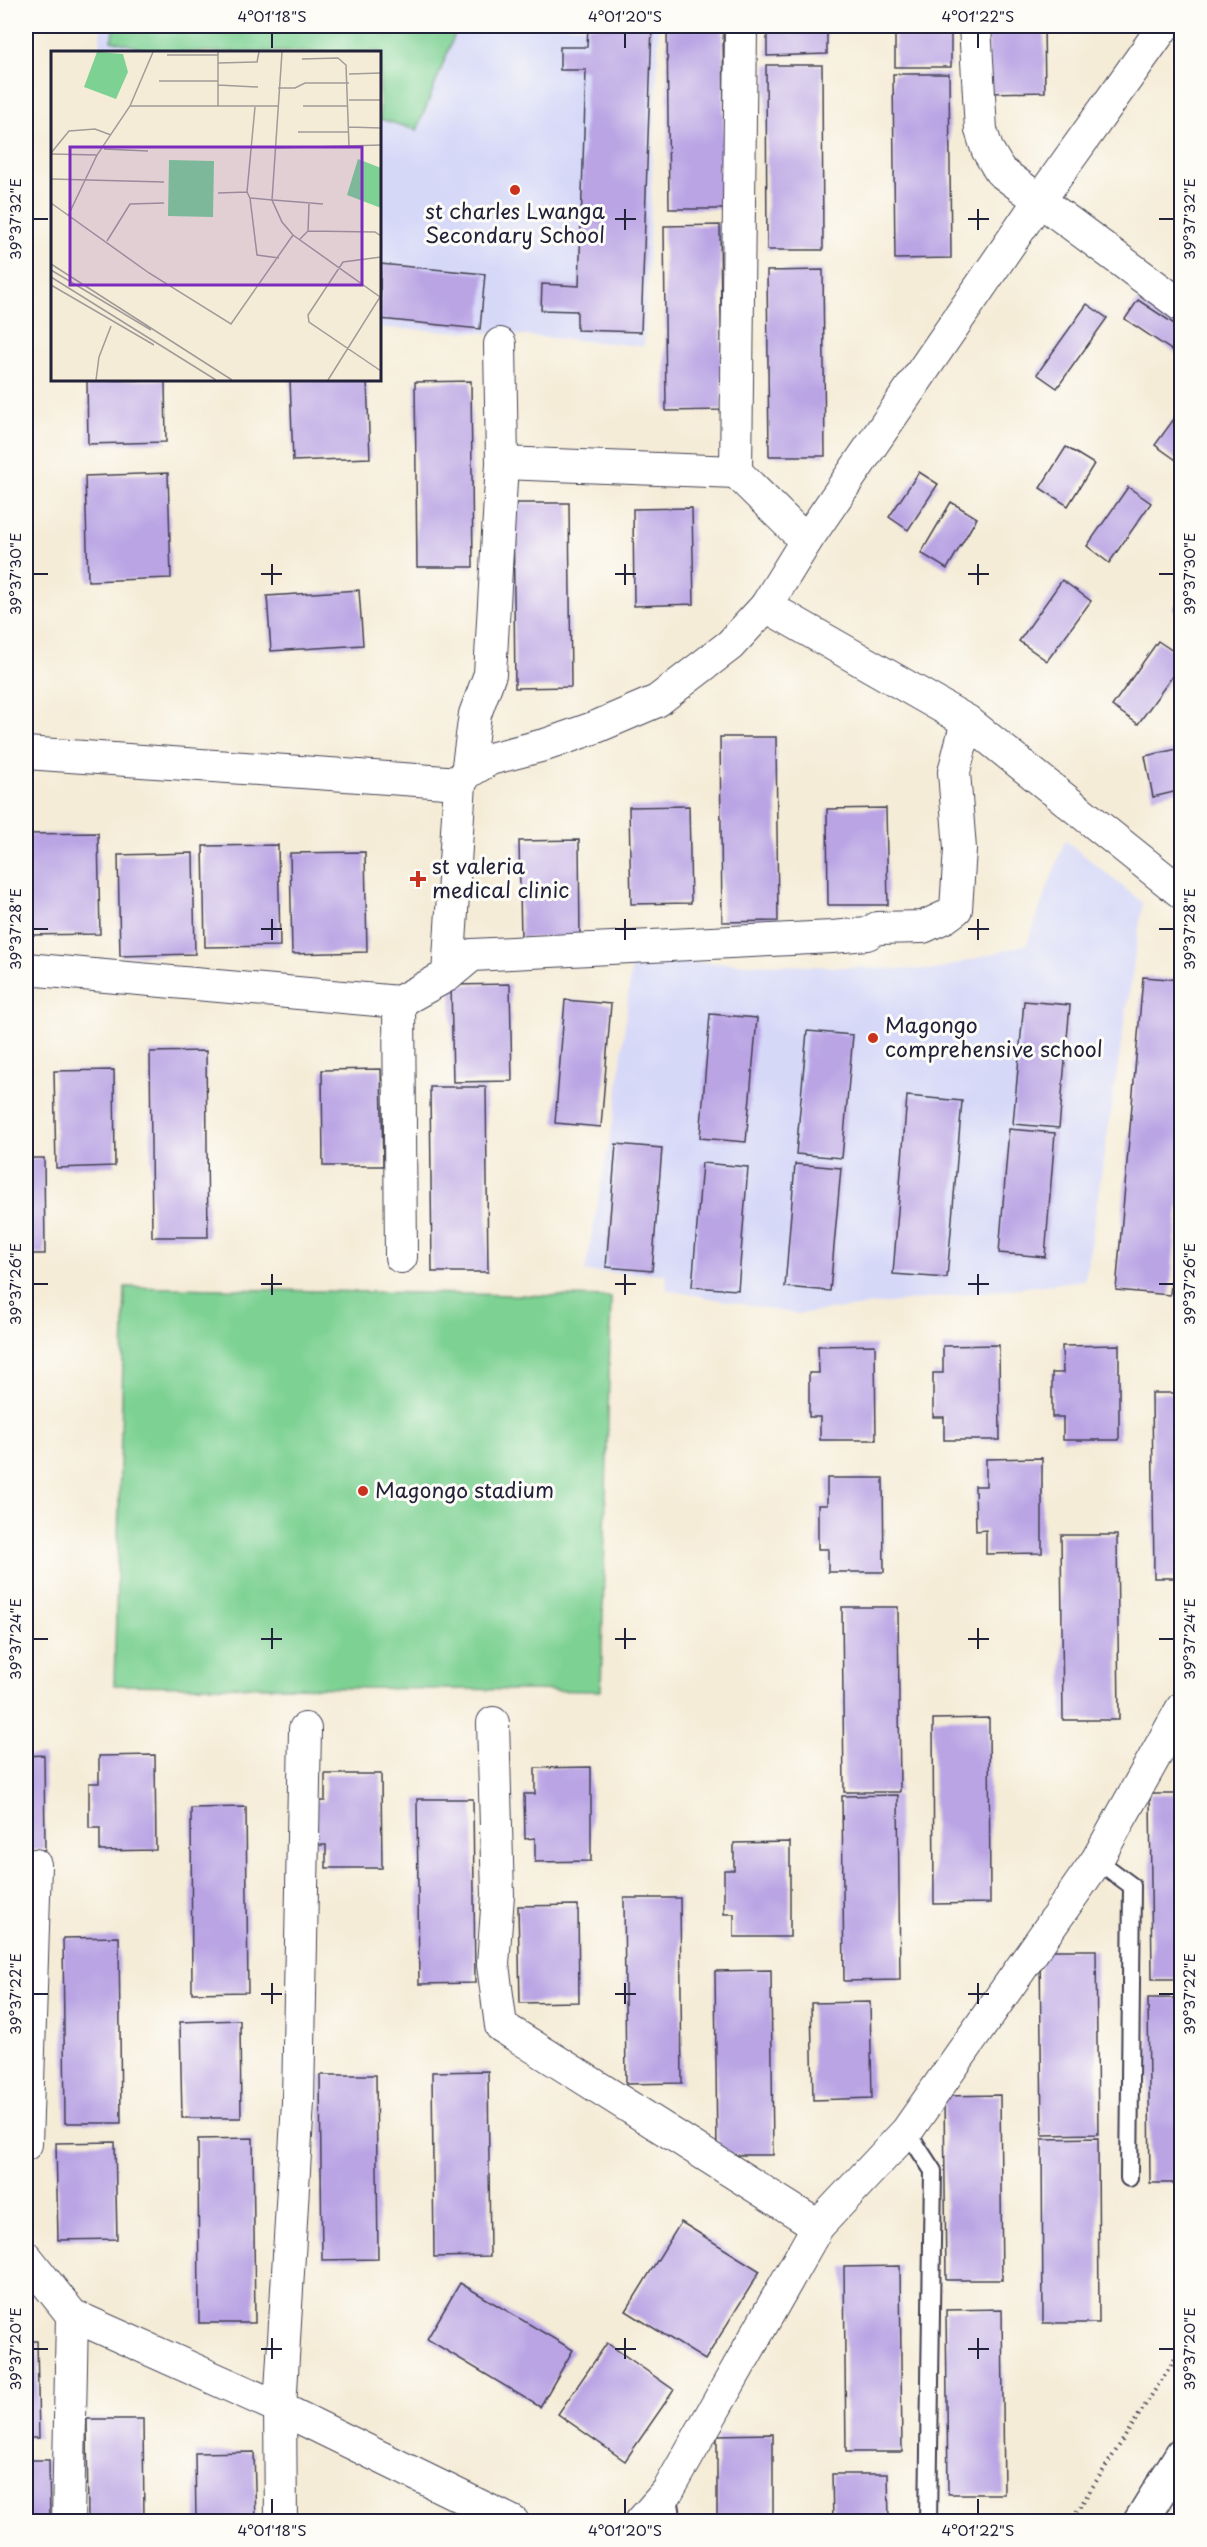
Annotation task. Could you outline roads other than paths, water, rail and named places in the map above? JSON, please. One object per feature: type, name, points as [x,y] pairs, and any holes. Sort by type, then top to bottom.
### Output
[{"type":"main road","points":[[1140,2522],[1182,2454]]},
{"type":"street","points":[[736,472],[741,26]]},
{"type":"street","points":[[975,26],[981,130],[987,149],[1000,171],[1182,306]]},
{"type":"street","points":[[26,753],[463,778],[490,759],[548,744],[596,727],[657,701],[730,645],[766,606],[806,541],[1039,201],[1164,26]]},
{"type":"street","points":[[448,975],[463,778],[475,714],[490,674],[502,463],[500,344]]},
{"type":"street","points":[[502,463],[736,472],[806,541]]},
{"type":"street","points":[[766,606],[966,721],[1182,893]]},
{"type":"street","points":[[26,969],[399,1002],[448,975],[472,955],[832,937],[867,934],[878,928],[923,927],[956,909],[960,849],[954,772],[966,721]]},
{"type":"street","points":[[399,1002],[401,1257]]},
{"type":"street","points":[[641,2522],[668,2491],[818,2226],[907,2131],[1097,1860],[1182,1708]]},
{"type":"street","points":[[493,1724],[498,1895],[493,1965],[501,2026],[818,2226]]},
{"type":"street","points":[[281,2522],[280,2408],[298,2102],[305,1729]]},
{"type":"street","points":[[26,2144],[35,1865]]},
{"type":"street","points":[[26,2257],[72,2315],[280,2408],[513,2522]]},
{"type":"street","points":[[68,2522],[72,2315]]},
{"type":"lane","points":[[1097,1860],[1132,1886],[1129,2178]]},
{"type":"lane","points":[[907,2131],[933,2171],[928,2522]]},
{"type":"lane","points":[[668,2491],[673,2522]]},
{"type":"place","name":"st charles Lwanga Secondary School","points":[[515,190]]},
{"type":"place","name":"st valeria medical clinic","points":[[418,879]]},
{"type":"place","name":"Magongo comprehensive school","points":[[873,1038]]},
{"type":"place","name":"Magongo stadium","points":[[363,1491]]}]
